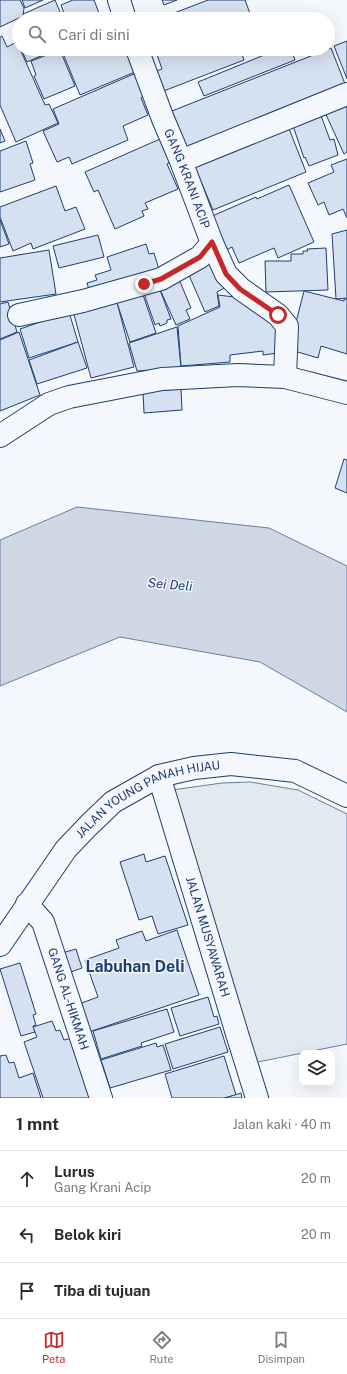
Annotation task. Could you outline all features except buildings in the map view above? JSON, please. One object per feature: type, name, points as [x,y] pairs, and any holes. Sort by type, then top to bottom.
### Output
[{"type":"street","points":[[119,0],[123,12]]},
{"type":"street","name":"GANG KRANI ACIP","points":[[140,56],[163,119],[226,274],[240,289],[278,315],[286,326],[285,377]]},
{"type":"street","points":[[181,161],[347,94]]},
{"type":"street","points":[[18,315],[83,302],[161,279],[200,257],[212,242]]},
{"type":"street","points":[[0,436],[49,404],[69,397],[162,379],[238,376],[285,377],[347,393]]},
{"type":"street","name":"JALAN YOUNG PANAH HIJAU","points":[[0,944],[66,850],[89,825],[112,802],[159,776],[194,768],[231,764],[288,770],[295,771],[347,796]]},
{"type":"street","name":"JALAN MUSYAWARAH","points":[[159,776],[235,1030],[257,1098]]},
{"type":"street","name":"GANG AL-HIKMAH","points":[[27,904],[43,922],[101,1098]]},
{"type":"shaded area","points":[[250,782],[298,790],[347,814],[347,1044],[317,1050],[299,1050],[299,1054],[253,1063],[172,790],[222,783]]},
{"type":"water","name":"Sei Deli","points":[[77,507],[269,528],[347,566],[347,712],[260,662],[120,637],[0,686],[0,540]]},
{"type":"district","name":"Labuhan Deli","points":[[135,966]]},
{"type":"route","points":[[144,284],[161,279],[200,257],[212,242],[226,274],[240,289],[278,315]]}]
